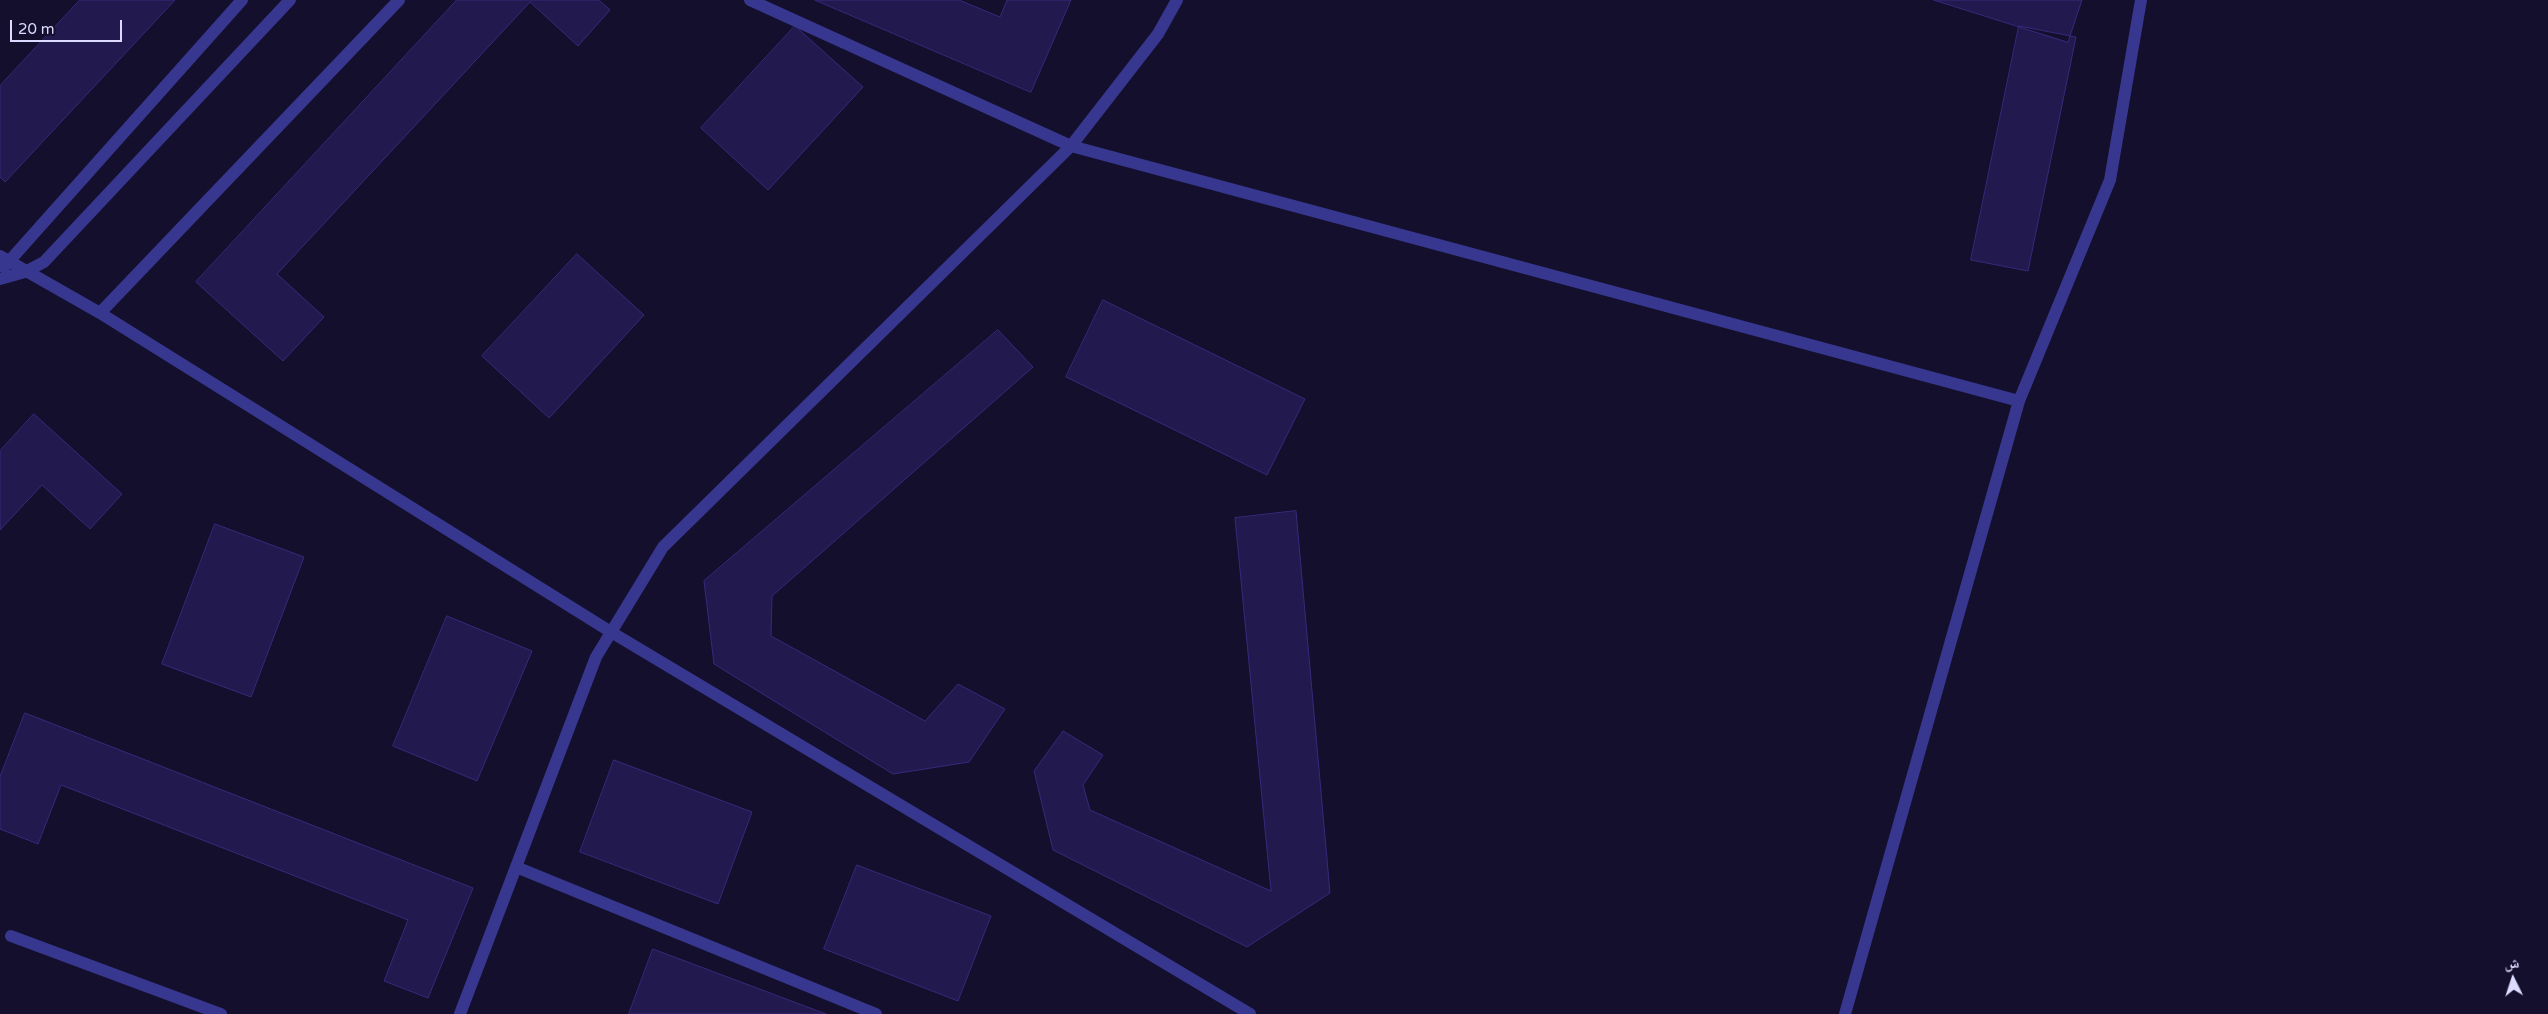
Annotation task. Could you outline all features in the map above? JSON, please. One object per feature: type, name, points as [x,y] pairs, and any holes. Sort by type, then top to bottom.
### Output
[{"type":"street","points":[[242,0],[3,263],[25,272],[100,312],[612,632],[1250,1014]]},
{"type":"street","points":[[0,279],[25,272],[44,262],[290,0]]},
{"type":"street","points":[[100,312],[399,0]]},
{"type":"street","points":[[750,0],[1071,146],[2019,401]]},
{"type":"street","points":[[460,1014],[596,657],[663,547],[1071,146],[1158,34],[1176,0]]},
{"type":"street","points":[[1844,1014],[2019,401],[2110,180],[2141,0]]},
{"type":"street","points":[[516,867],[876,1014]]},
{"type":"street","points":[[12,936],[220,1014]]},
{"type":"building","points":[[80,0],[175,0],[5,182],[0,177],[0,86]]},
{"type":"building","points":[[457,0],[599,0],[610,10],[578,46],[530,2],[277,274],[324,317],[283,361],[196,282]]},
{"type":"building","points":[[815,0],[959,0],[1000,17],[1007,0],[1071,0],[1031,92]]},
{"type":"building","points":[[1934,0],[2082,0],[2068,42]]},
{"type":"building","points":[[795,26],[863,87],[768,190],[701,128]]},
{"type":"building","points":[[2019,26],[2076,37],[2028,271],[1971,260]]},
{"type":"building","points":[[577,254],[644,315],[549,418],[482,356]]},
{"type":"building","points":[[1103,300],[1305,399],[1267,475],[1066,377]]},
{"type":"building","points":[[998,330],[1033,367],[772,596],[771,636],[925,721],[958,684],[1005,709],[969,762],[893,774],[714,664],[704,581]]},
{"type":"building","points":[[34,414],[122,494],[90,529],[42,485],[0,530],[0,451]]},
{"type":"building","points":[[1296,511],[1330,893],[1247,947],[1053,850],[1034,771],[1063,731],[1103,755],[1083,785],[1090,810],[1271,891],[1235,518]]},
{"type":"building","points":[[215,524],[304,557],[251,697],[162,664]]},
{"type":"building","points":[[447,616],[532,651],[477,781],[393,746]]},
{"type":"building","points":[[25,713],[473,888],[428,998],[384,981],[408,920],[61,785],[38,844],[0,829],[0,777]]},
{"type":"building","points":[[614,760],[752,812],[718,904],[580,852]]},
{"type":"building","points":[[857,865],[991,916],[958,1001],[824,949]]},
{"type":"building","points":[[653,949],[826,1014],[629,1014]]}]
